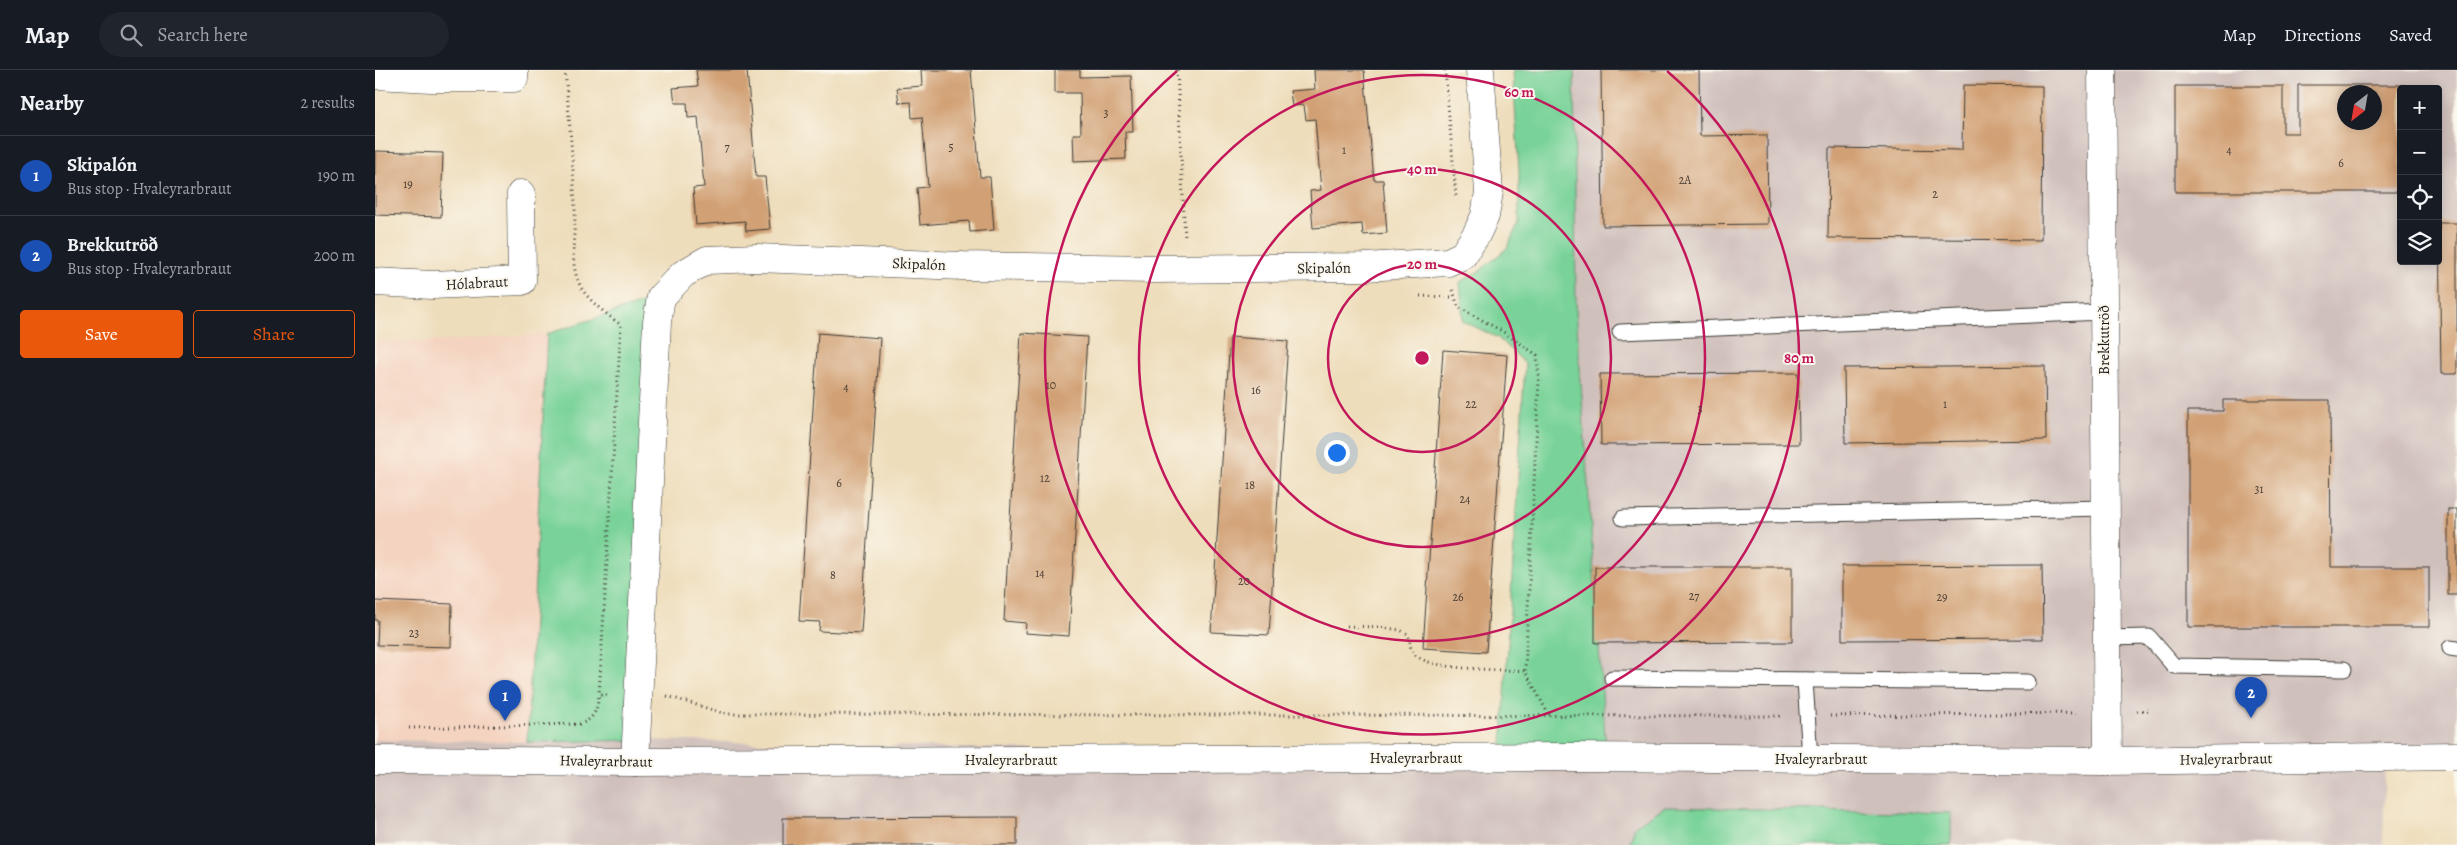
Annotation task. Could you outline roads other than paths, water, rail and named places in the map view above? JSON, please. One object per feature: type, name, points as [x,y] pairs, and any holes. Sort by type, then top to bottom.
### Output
[{"type":"street","points":[[375,75],[431,78],[514,78],[514,70]]},
{"type":"street","name":"Skipalón","points":[[635,762],[657,322],[661,297],[683,274],[707,260],[757,258],[973,266],[1187,269],[1365,267],[1448,262],[1463,255],[1485,216],[1489,192],[1481,70]]},
{"type":"street","name":"Brekkutröð","points":[[2102,70],[2108,761]]},
{"type":"street","name":"Hólabraut","points":[[375,282],[432,285],[522,281],[521,194]]},
{"type":"street","name":"Hvaleyrarbraut","points":[[375,760],[635,762],[1564,757],[2108,761],[2457,756]]},
{"type":"lane","points":[[1620,332],[2104,312]]},
{"type":"lane","points":[[1623,518],[2105,508]]},
{"type":"lane","points":[[2107,638],[2149,637],[2174,666],[2344,668]]},
{"type":"lane","points":[[1612,678],[2029,682]]},
{"type":"lane","points":[[1805,680],[1810,759]]},
{"type":"place","name":"Brekkutröð","points":[[2251,718]]},
{"type":"place","name":"Skipalón","points":[[505,721]]}]
